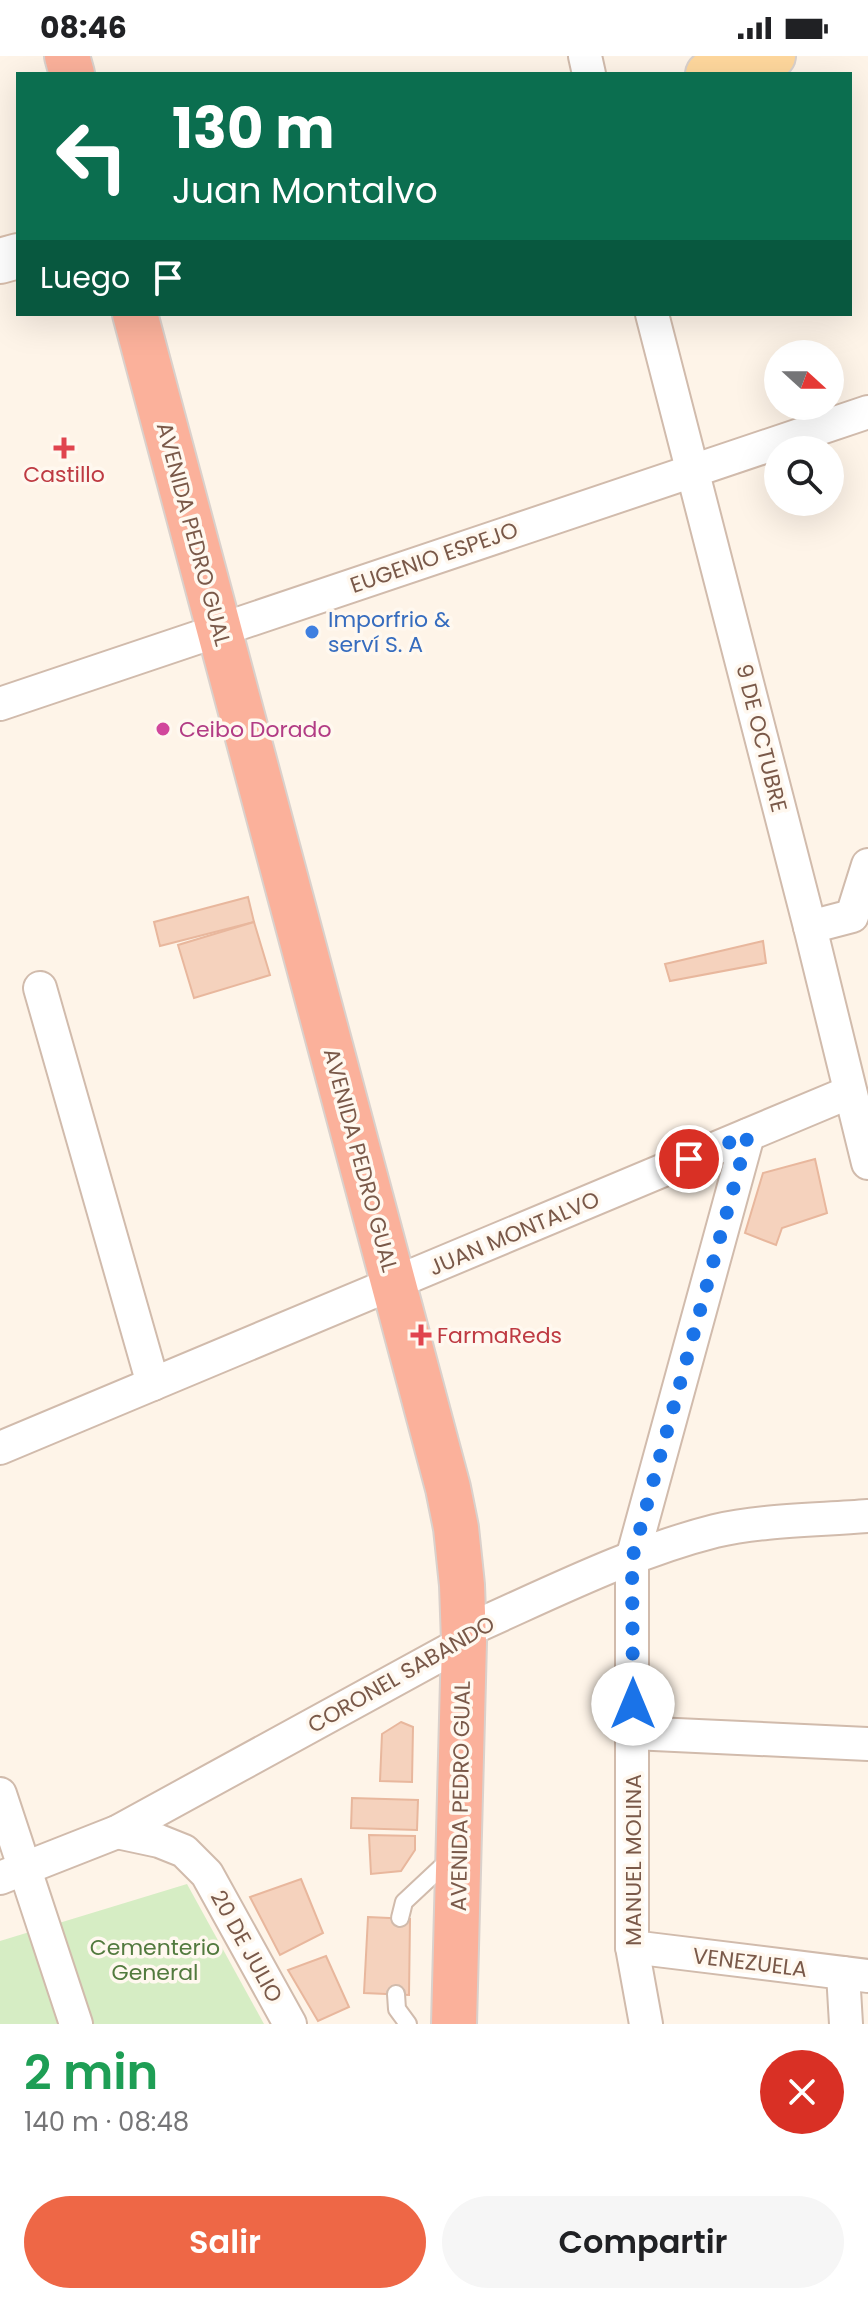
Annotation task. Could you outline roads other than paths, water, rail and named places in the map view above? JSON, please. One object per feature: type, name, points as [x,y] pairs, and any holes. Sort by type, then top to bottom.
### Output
[{"type":"highway","name":"AVENIDA PEDRO GUAL","points":[[136,316],[394,1283],[456,1528],[464,1637],[454,2024]]},
{"type":"main road","points":[[715,72],[773,56]]},
{"type":"street","name":"9 DE OCTUBRE","points":[[653,316],[868,1163]]},
{"type":"street","name":"EUGENIO ESPEJO","points":[[0,704],[868,412]]},
{"type":"street","points":[[810,927],[852,916],[865,885]]},
{"type":"street","points":[[40,988],[153,1384]]},
{"type":"street","name":"JUAN MONTALVO","points":[[0,1448],[850,1092]]},
{"type":"street","name":"MANUEL MOLINA","points":[[646,2024],[632,1947],[632,1559],[748,1135]]},
{"type":"street","name":"CORONEL SABANDO","points":[[12,1874],[117,1832],[464,1637],[632,1559],[739,1526],[868,1516]]},
{"type":"street","points":[[633,1733],[868,1744]]},
{"type":"street","points":[[0,1794],[12,1874],[76,2024]]},
{"type":"street","name":"20 DE JULIO","points":[[117,1832],[159,1841],[184,1851],[207,1874],[290,2024]]},
{"type":"street","name":"VENEZUELA","points":[[632,1947],[855,1975]]},
{"type":"street","points":[[846,2024],[855,1975]]},
{"type":"lane","points":[[400,1918],[404,1902],[459,1850]]},
{"type":"lane","points":[[396,1994],[397,2009],[408,2024]]},
{"type":"place","name":"Castillo","points":[[64,448]]},
{"type":"place","name":"Imporfrio & serví S. A","points":[[312,632]]},
{"type":"place","name":"Ceibo Dorado","points":[[163,729]]},
{"type":"place","name":"FarmaReds","points":[[421,1335]]},
{"type":"park label","name":"Cementerio General","points":[[155,1960]]}]
